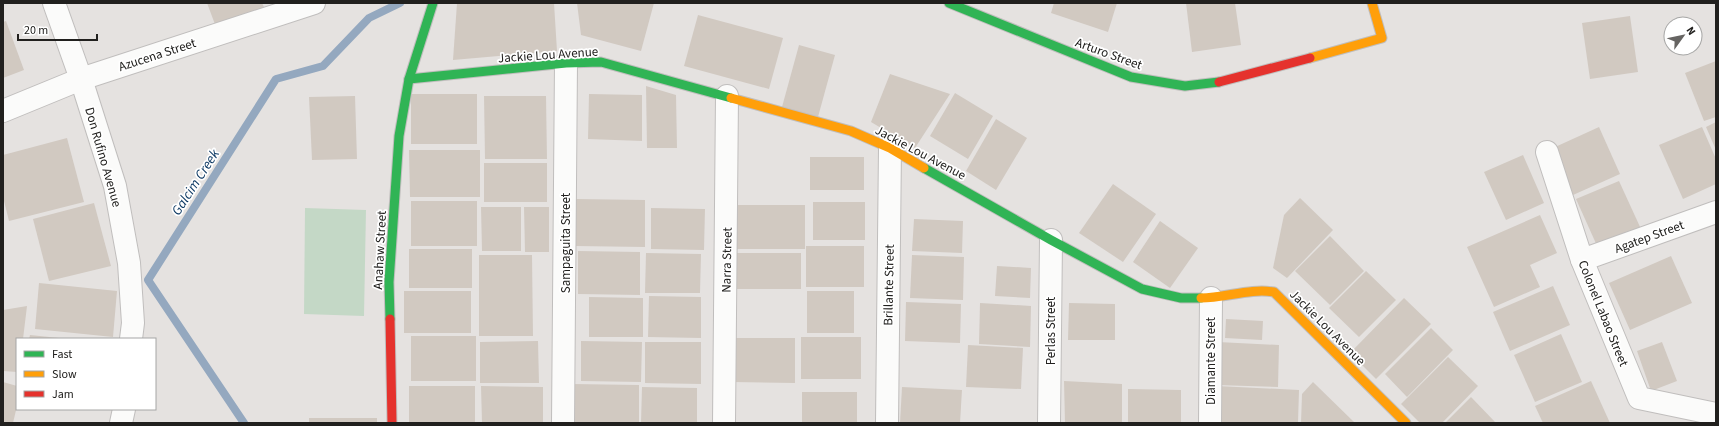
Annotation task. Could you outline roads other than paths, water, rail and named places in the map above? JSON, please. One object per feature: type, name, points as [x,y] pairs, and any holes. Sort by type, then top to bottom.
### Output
[{"type":"street","name":"Don Rufino Avenue","points":[[54,3],[81,79],[115,186],[129,263],[133,323],[131,338]]},
{"type":"street","name":"Azucena Street","points":[[3,111],[81,79],[314,3]]},
{"type":"street","points":[[409,79],[433,3]]},
{"type":"street","name":"Arturo Street","points":[[949,3],[1131,77],[1185,86],[1224,81],[1382,38],[1372,3]]},
{"type":"street","name":"Jackie Lou Avenue","points":[[409,79],[566,63],[601,62],[851,131],[890,148],[1051,240],[1142,289],[1180,298],[1211,298],[1262,290],[1274,292],[1406,423]]},
{"type":"street","name":"Sampaguita Street","points":[[564,423],[566,63]]},
{"type":"street","name":"Anahaw Street","points":[[392,423],[390,282],[399,136],[409,79]]},
{"type":"street","name":"Narra Street","points":[[724,423],[727,96]]},
{"type":"street","name":"Brillante Street","points":[[887,423],[890,148]]},
{"type":"street","name":"Colonel Labao Street","points":[[1547,152],[1582,260],[1639,398],[1716,414]]},
{"type":"street","name":"Agatep Street","points":[[1582,260],[1716,212]]},
{"type":"street","name":"Perlas Street","points":[[1049,423],[1051,240]]},
{"type":"street","name":"Diamante Street","points":[[1210,423],[1211,298]]},
{"type":"street","points":[[121,423],[124,410]]},
{"type":"waterway","name":"Galcim Creek","points":[[244,423],[148,280],[276,79],[323,66],[369,18],[400,3]]}]
